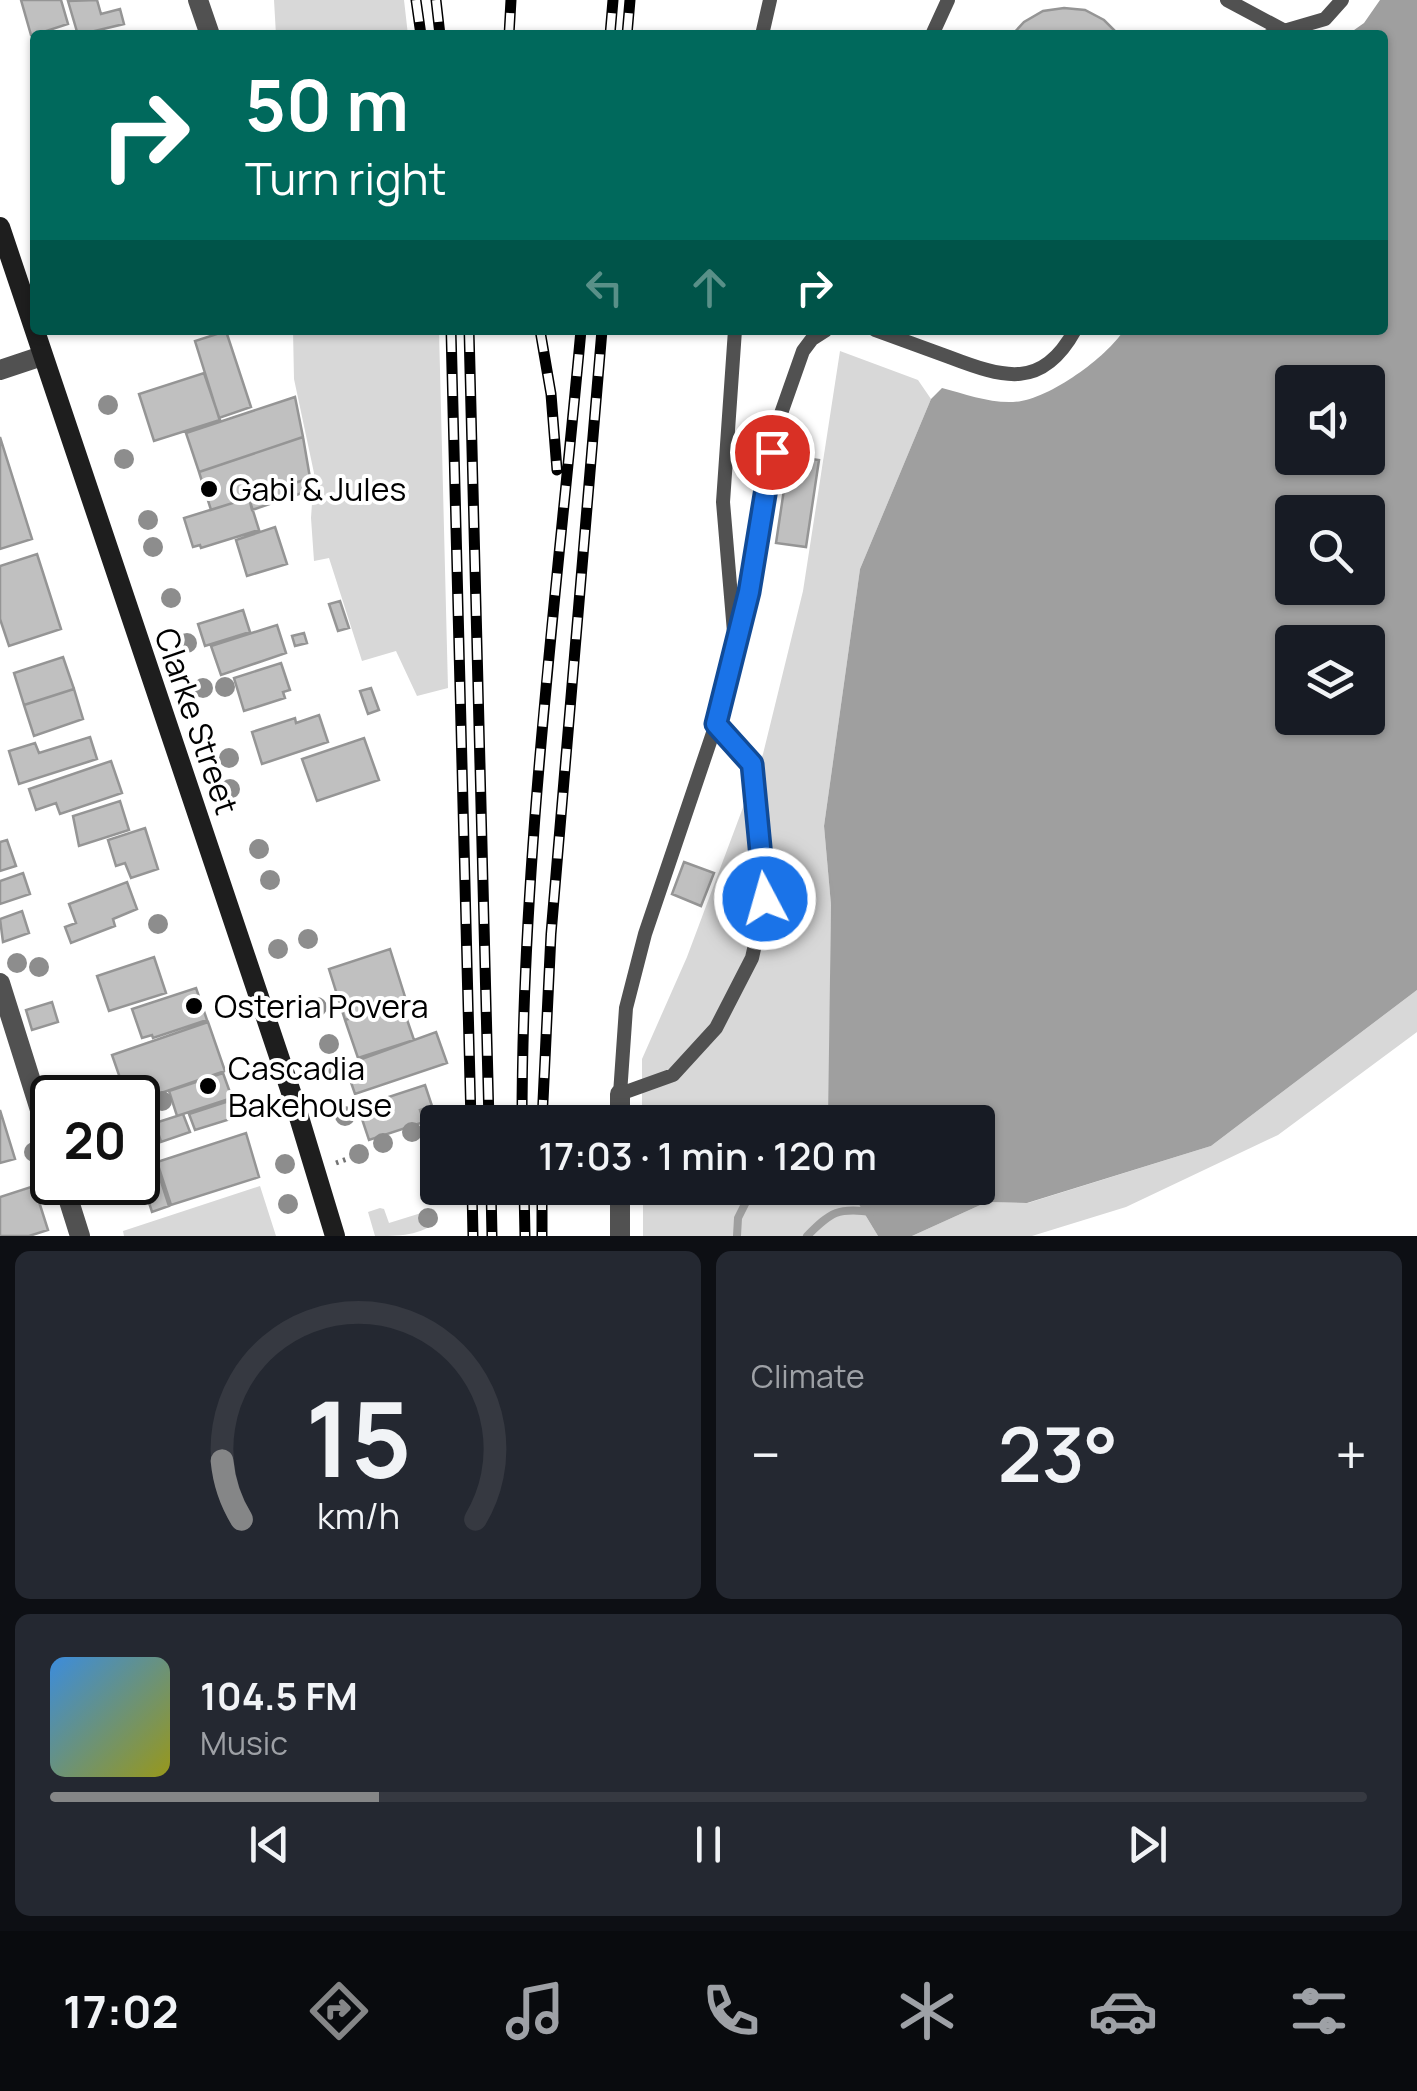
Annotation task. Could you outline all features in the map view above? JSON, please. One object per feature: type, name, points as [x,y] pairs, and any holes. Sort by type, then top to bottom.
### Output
[{"type":"main road","name":"Clarke Street","points":[[0,227],[30,319]]},
{"type":"main road","name":"Clarke Street","points":[[35,335],[295,1104],[334,1236]]},
{"type":"street","points":[[198,0],[208,30]]},
{"type":"street","points":[[0,370],[42,356]]},
{"type":"street","points":[[0,983],[30,1078]]},
{"type":"street","points":[[620,1094],[620,1105]]},
{"type":"street","points":[[70,1205],[80,1236]]},
{"type":"street","points":[[620,1205],[620,1236]]},
{"type":"lane","points":[[763,30],[770,0]]},
{"type":"lane","points":[[934,30],[948,0]]},
{"type":"lane","points":[[1227,0],[1273,30]]},
{"type":"lane","points":[[1283,30],[1324,18],[1342,0]]},
{"type":"lane","points":[[733,662],[734,632],[722,502],[735,335]]},
{"type":"lane","points":[[716,724],[752,764],[765,899],[752,958],[716,1028],[673,1076],[620,1094],[626,1008],[645,934],[733,662],[778,422],[808,335]]},
{"type":"lane","points":[[803,351],[818,335]]},
{"type":"lane","points":[[889,335],[1012,376],[1027,374],[1054,360],[1072,335]]},
{"type":"shaded area","points":[[274,0],[404,0],[407,30],[276,30]]},
{"type":"shaded area","points":[[1380,0],[1417,0],[1417,990],[1211,1146],[1027,1203],[995,1202],[995,1105],[828,1105],[831,905],[824,826],[860,569],[931,399],[942,388],[995,401],[1027,400],[1074,376],[1120,335],[1388,335],[1388,30],[1354,30]]},
{"type":"shaded area","points":[[293,335],[439,335],[448,688],[417,696],[396,651],[362,661],[329,558],[314,561],[314,473],[294,379]]},
{"type":"shaded area","points":[[840,351],[918,380],[931,399],[860,569],[824,826],[831,905],[829,1105],[642,1105],[642,1059],[687,957],[763,754],[803,591]]},
{"type":"shaded area","points":[[1417,990],[1417,1032],[1278,1135],[1126,1207],[1032,1236],[912,1236],[980,1205],[1028,1203],[1211,1146]]},
{"type":"shaded area","points":[[260,1186],[276,1236],[124,1236],[123,1231]]},
{"type":"shaded area","points":[[643,1205],[859,1205],[878,1236],[643,1236]]},
{"type":"shaded area","points":[[859,1205],[980,1205],[912,1236],[878,1236]]},
{"type":"shaded area","points":[[380,1208],[389,1223],[434,1209],[438,1220],[417,1232],[375,1236],[368,1212]]},
{"type":"building","points":[[21,0],[61,0],[68,24],[30,32]]},
{"type":"building","points":[[97,0],[101,14],[120,9],[124,24],[77,30],[68,1]]},
{"type":"building","points":[[1085,10],[1114,30],[1017,30],[1043,11]]},
{"type":"building","points":[[227,335],[251,407],[219,418],[195,341]]},
{"type":"building","points":[[204,373],[220,420],[154,441],[139,394]]},
{"type":"building","points":[[295,397],[303,437],[199,472],[186,433]]},
{"type":"building","points":[[0,437],[32,539],[0,549]]},
{"type":"building","points":[[303,437],[310,478],[211,510],[199,472]]},
{"type":"building","points":[[789,456],[819,460],[806,547],[776,543]]},
{"type":"building","points":[[307,479],[311,490],[252,510],[249,498]]},
{"type":"building","points":[[249,498],[259,530],[193,547],[184,518]]},
{"type":"building","points":[[275,527],[287,564],[247,576],[236,540]]},
{"type":"building","points":[[37,554],[61,629],[9,646],[0,619],[0,566]]},
{"type":"building","points":[[340,601],[349,628],[338,631],[329,604]]},
{"type":"building","points":[[243,610],[250,632],[205,646],[198,624]]},
{"type":"building","points":[[277,625],[286,653],[221,675],[211,646]]},
{"type":"building","points":[[304,633],[307,643],[295,646],[292,636]]},
{"type":"building","points":[[63,657],[74,689],[24,705],[14,673]]},
{"type":"building","points":[[281,663],[290,690],[283,692],[285,698],[244,711],[234,678]]},
{"type":"building","points":[[371,688],[379,710],[368,714],[360,691]]},
{"type":"building","points":[[74,689],[83,719],[34,736],[24,705]]},
{"type":"building","points":[[319,715],[328,742],[262,764],[252,732]]},
{"type":"building","points":[[90,737],[97,759],[19,784],[9,751],[35,743],[39,753]]},
{"type":"building","points":[[364,738],[379,780],[317,801],[302,759]]},
{"type":"building","points":[[111,761],[122,793],[60,814],[56,803],[36,810],[29,789]]},
{"type":"building","points":[[120,801],[129,830],[79,846],[73,816]]},
{"type":"building","points":[[145,828],[158,869],[131,878],[125,863],[116,866],[108,840]]},
{"type":"building","points":[[7,840],[16,866],[0,871],[0,842]]},
{"type":"building","points":[[684,862],[714,873],[701,906],[672,894]]},
{"type":"building","points":[[23,873],[30,894],[0,904],[0,881]]},
{"type":"building","points":[[127,882],[137,909],[113,919],[115,926],[71,943],[65,927],[76,923],[69,904]]},
{"type":"building","points":[[22,911],[29,933],[3,942],[0,919]]},
{"type":"building","points":[[390,949],[406,1000],[345,1020],[329,969]]},
{"type":"building","points":[[154,957],[166,993],[109,1011],[97,976]]},
{"type":"building","points":[[196,988],[207,1020],[142,1038],[132,1009]]},
{"type":"building","points":[[52,1002],[58,1022],[32,1030],[26,1010]]},
{"type":"building","points":[[401,1002],[414,1040],[358,1058],[345,1020]]},
{"type":"building","points":[[208,1022],[225,1071],[160,1093],[160,1075],[119,1075],[112,1055]]},
{"type":"building","points":[[436,1032],[447,1063],[355,1094],[345,1065]]},
{"type":"building","points":[[223,1073],[232,1098],[177,1116],[169,1091]]},
{"type":"building","points":[[425,1085],[432,1105],[420,1105],[420,1123],[369,1140],[358,1107]]},
{"type":"building","points":[[232,1100],[237,1117],[195,1130],[189,1114]]},
{"type":"building","points":[[0,1110],[15,1159],[0,1163]]},
{"type":"building","points":[[183,1114],[190,1132],[161,1142],[160,1121]]},
{"type":"building","points":[[246,1133],[259,1177],[171,1205],[160,1161]]},
{"type":"building","points":[[160,1178],[169,1206],[152,1212],[150,1205],[160,1205]]},
{"type":"building","points":[[30,1187],[30,1205],[40,1205],[48,1230],[29,1236],[0,1236],[0,1197]]},
{"type":"waterway","points":[[737,1236],[738,1218],[744,1205]]},
{"type":"waterway","points":[[807,1236],[836,1213],[872,1212]]},
{"type":"railway","points":[[416,0],[420,30]]},
{"type":"railway","points":[[436,0],[439,30]]},
{"type":"railway","points":[[509,30],[511,0]]},
{"type":"railway","points":[[610,30],[613,0]]},
{"type":"railway","points":[[627,30],[630,0]]},
{"type":"railway","points":[[451,335],[471,1105]]},
{"type":"railway","points":[[469,335],[489,1105]]},
{"type":"railway","points":[[541,335],[551,394],[557,470]]},
{"type":"railway","points":[[522,1105],[534,825],[581,335]]},
{"type":"railway","points":[[543,1105],[551,934],[602,335]]},
{"type":"railway","points":[[472,1205],[473,1236]]},
{"type":"railway","points":[[491,1205],[492,1236]]},
{"type":"railway","points":[[524,1205],[525,1236]]},
{"type":"railway","points":[[542,1205],[542,1236]]},
{"type":"place","name":"Gabi & Jules","points":[[209,489]]},
{"type":"place","name":"Osteria Povera","points":[[194,1006]]},
{"type":"place","name":"Cascadia Bakehouse","points":[[208,1086]]},
{"type":"route","points":[[765,899],[752,764],[716,724],[749,592],[772,452]]}]
